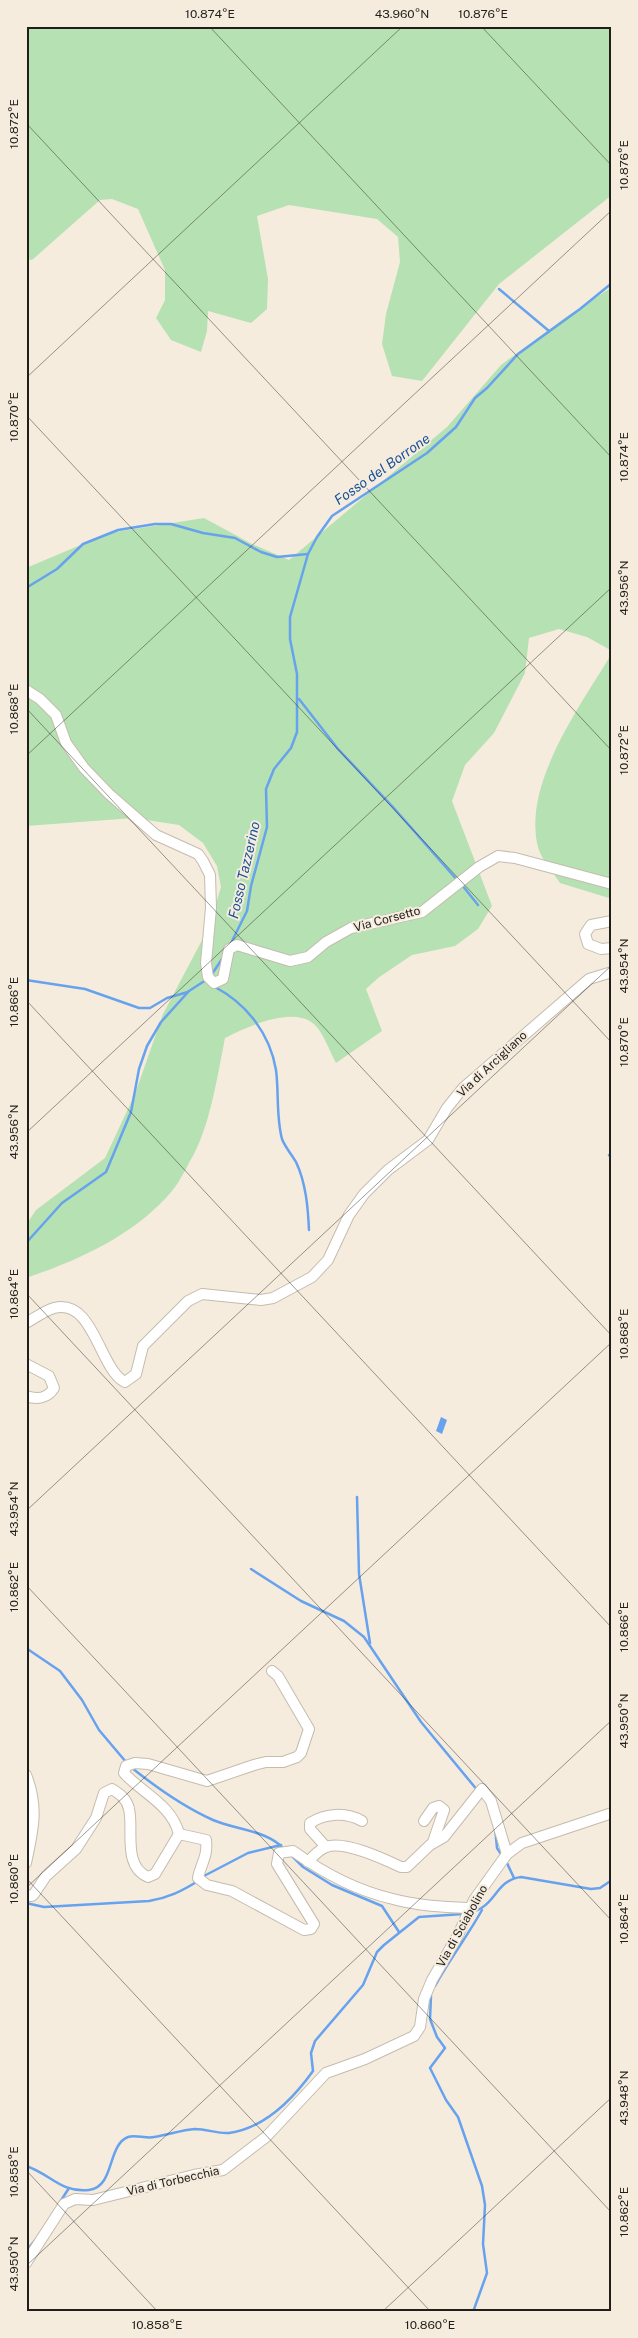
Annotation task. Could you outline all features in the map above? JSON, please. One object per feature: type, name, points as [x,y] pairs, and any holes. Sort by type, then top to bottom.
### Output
[{"type":"street","name":"Via Corsetto","points":[[26,690],[40,699],[56,715],[66,743],[84,768],[109,794],[156,835],[198,854],[203,861],[210,875],[211,908],[206,963],[210,979],[214,983],[223,979],[229,949],[237,945],[290,961],[308,956],[326,942],[351,928],[422,912],[479,867],[498,856],[515,858],[612,884]]},
{"type":"street","points":[[612,921],[591,925],[585,934],[588,944],[601,949],[612,948]]},
{"type":"street","name":"Via di Arcigliano","points":[[26,1323],[55,1308],[68,1308],[88,1325],[115,1376],[125,1382],[136,1374],[143,1346],[188,1301],[202,1294],[261,1300],[273,1298],[305,1281],[328,1260],[349,1214],[360,1198],[388,1170],[430,1137],[447,1108],[464,1088],[589,979],[612,972]]},
{"type":"street","points":[[26,1364],[49,1376],[54,1384],[52,1391],[48,1395],[36,1398],[26,1396]]},
{"type":"street","points":[[26,1895],[32,1896],[46,1876],[76,1850],[96,1818],[104,1794],[112,1789],[123,1797],[129,1808],[129,1843],[136,1865],[148,1877],[155,1874],[179,1834],[177,1826],[166,1810],[152,1796],[138,1787],[124,1773],[126,1766],[134,1763],[148,1764],[207,1781],[254,1764],[283,1762],[297,1757],[301,1753],[309,1730],[278,1676],[272,1671]]},
{"type":"street","points":[[26,1775],[33,1795],[34,1811],[26,1863]]},
{"type":"street","points":[[308,1862],[326,1847],[335,1846],[366,1852],[404,1868],[410,1865],[433,1842],[441,1839],[449,1832],[482,1789],[492,1801],[507,1854]]},
{"type":"street","points":[[424,1821],[433,1808],[439,1806],[444,1810],[433,1842]]},
{"type":"street","name":"Via di Sciabolino","points":[[399,2043],[414,2036],[420,2026],[426,1991],[458,1935],[470,1908],[507,1854],[522,1843],[612,1812]]},
{"type":"street","points":[[326,1847],[310,1829],[310,1823],[315,1820],[344,1814],[362,1821]]},
{"type":"street","points":[[179,1834],[206,1840],[207,1853],[200,1867],[198,1878],[207,1885],[232,1891],[304,1930],[311,1929],[314,1924],[277,1864],[279,1853],[293,1851],[308,1862],[366,1890],[394,1900],[470,1908]]},
{"type":"street","name":"Via di Torbecchia","points":[[26,2263],[64,2204],[75,2199],[93,2200],[194,2175],[223,2170],[266,2137],[326,2073],[399,2043]]},
{"type":"green space","points":[[26,26],[612,26],[612,195],[499,284],[422,381],[392,376],[382,344],[386,314],[400,262],[398,237],[377,219],[289,205],[257,216],[268,279],[267,309],[251,323],[208,311],[207,331],[201,352],[171,340],[156,318],[165,300],[165,270],[138,209],[112,199],[100,200],[32,260],[26,259]]},
{"type":"green space","points":[[612,287],[612,651],[587,637],[559,629],[529,638],[525,673],[494,733],[465,765],[452,801],[492,906],[478,929],[455,946],[412,955],[378,978],[366,989],[382,1031],[336,1063],[316,1026],[307,1020],[296,1017],[271,1020],[246,1028],[225,1038],[213,1096],[201,1139],[172,1191],[141,1221],[124,1233],[86,1254],[26,1278],[26,1225],[36,1210],[105,1158],[135,1094],[163,1014],[209,927],[221,887],[217,866],[203,843],[179,825],[134,818],[26,826],[26,568],[109,533],[204,518],[252,544],[289,560],[447,427],[501,365],[566,317]]},
{"type":"green space","points":[[612,653],[612,899],[560,883],[544,861],[540,852],[535,823],[538,797],[557,746]]},
{"type":"water","points":[[441,1417],[447,1420],[442,1434],[436,1431]]},
{"type":"waterway","name":"Fosso Tazzerino","points":[[230,945],[247,911],[251,886],[267,827],[266,789],[274,769],[291,748],[297,732],[297,674],[290,639],[290,617],[308,554],[317,537],[332,516],[427,453],[456,427],[475,398],[487,388],[518,354],[612,283]]},
{"type":"waterway","points":[[499,289],[549,331]]},
{"type":"waterway","name":"Fosso del Borrone","points":[[26,588],[57,569],[83,544],[118,530],[155,524],[171,524],[203,533],[235,538],[261,552],[277,557],[308,554]]},
{"type":"waterway","points":[[299,699],[338,749],[392,806],[458,881]]},
{"type":"waterway","points":[[462,885],[478,905]]},
{"type":"waterway","name":"Fosso Tazzerino","points":[[212,974],[224,956]]},
{"type":"waterway","points":[[26,980],[85,989],[139,1008],[150,1008],[167,998],[188,992]]},
{"type":"waterway","name":"Fosso Tazzerino","points":[[26,1243],[62,1203],[106,1172],[131,1112],[139,1069],[147,1046],[161,1022],[189,991],[206,980]]},
{"type":"waterway","points":[[215,987],[227,994],[247,1011],[268,1044],[276,1070],[280,1131],[283,1142],[296,1162],[302,1178],[309,1230]]},
{"type":"waterway","points":[[609,1155],[612,1159]]},
{"type":"waterway","points":[[357,1497],[359,1574],[370,1643]]},
{"type":"waterway","points":[[251,1569],[301,1601],[344,1621],[364,1637],[421,1722],[478,1791]]},
{"type":"waterway","points":[[26,1648],[60,1671],[82,1700],[99,1730],[126,1762]]},
{"type":"waterway","points":[[132,1768],[171,1797],[202,1815],[260,1834],[284,1849]]},
{"type":"waterway","points":[[495,1827],[497,1848],[503,1857]]},
{"type":"waterway","points":[[202,1877],[248,1853],[281,1845]]},
{"type":"waterway","points":[[290,1854],[303,1867],[332,1885],[382,1906],[399,1932]]},
{"type":"waterway","points":[[506,1861],[514,1878]]},
{"type":"waterway","points":[[471,1912],[486,1905],[500,1888],[512,1879],[521,1877],[591,1889],[600,1888],[612,1880]]},
{"type":"waterway","points":[[26,1903],[44,1907],[149,1901],[175,1894],[198,1881]]},
{"type":"waterway","points":[[435,1986],[482,1910]]},
{"type":"waterway","points":[[26,2166],[35,2169],[70,2189],[89,2190],[103,2182],[117,2148],[121,2141],[128,2137],[151,2137],[195,2129],[229,2133],[242,2130],[266,2119],[287,2102],[313,2071],[311,2053],[315,2041],[363,1985],[377,1952],[419,1917],[463,1914]]},
{"type":"waterway","points":[[431,1996],[430,2019],[437,2037],[445,2048],[430,2068],[446,2100],[458,2117],[482,2186],[485,2205],[483,2244],[487,2273],[473,2312]]},
{"type":"waterway","points":[[60,2202],[69,2188]]},
{"type":"waterway","points":[[26,2251],[37,2238]]}]
